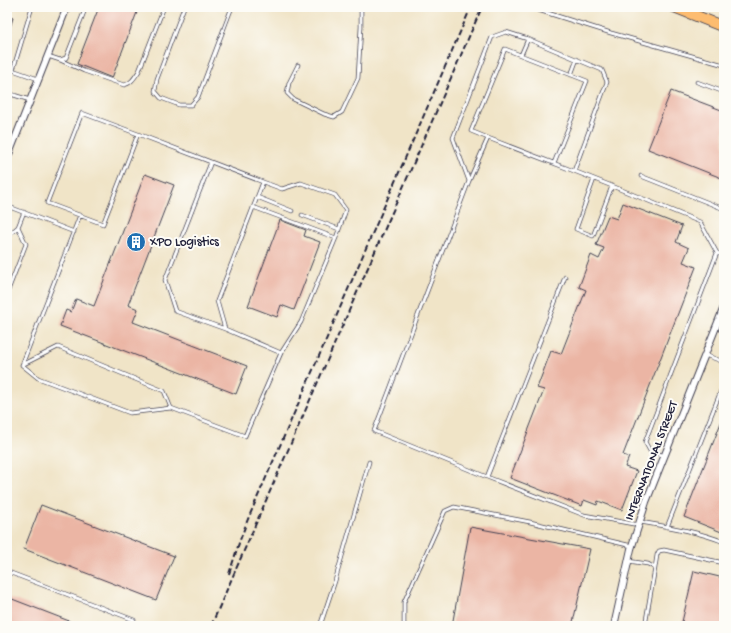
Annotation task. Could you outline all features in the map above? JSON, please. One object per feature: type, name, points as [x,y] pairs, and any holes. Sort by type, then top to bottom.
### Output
[{"type":"main road","points":[[674,7],[724,27]]},
{"type":"street","points":[[7,158],[67,7]]},
{"type":"street","name":"INTERNATIONAL STREET","points":[[614,626],[628,561],[646,502],[724,308]]},
{"type":"lane","points":[[13,70],[32,7]]},
{"type":"lane","points":[[60,60],[63,60],[68,56],[86,7]]},
{"type":"lane","points":[[48,56],[84,71],[126,85],[135,78],[139,71],[164,7]]},
{"type":"lane","points":[[184,7],[157,79],[155,91],[161,98],[179,105],[191,105],[198,97],[232,7]]},
{"type":"lane","points":[[298,64],[289,83],[287,92],[293,99],[324,114],[334,117],[342,112],[358,78],[361,7]]},
{"type":"lane","points":[[539,7],[538,10],[611,33],[724,65]]},
{"type":"lane","points":[[470,181],[453,138],[492,38],[506,32],[528,39],[602,70],[607,82],[574,171]]},
{"type":"lane","points":[[521,55],[528,39]]},
{"type":"lane","points":[[554,163],[588,81],[505,49],[471,131],[700,222],[717,253],[724,256]]},
{"type":"lane","points":[[571,75],[577,59]]},
{"type":"lane","points":[[7,68],[38,80]]},
{"type":"lane","points":[[697,82],[724,92]]},
{"type":"lane","points":[[7,93],[30,100]]},
{"type":"lane","points":[[22,365],[38,378],[130,413],[171,408],[245,436],[281,353],[301,322],[346,210],[335,195],[301,182],[282,189],[138,134],[82,113],[47,203],[103,224],[138,134]]},
{"type":"lane","points":[[488,138],[374,431],[487,477],[584,514],[682,529],[709,536],[724,542]]},
{"type":"lane","points":[[211,162],[166,280],[175,310],[281,353]]},
{"type":"lane","points":[[640,176],[724,209]]},
{"type":"lane","points":[[594,179],[576,230],[592,236],[612,186]]},
{"type":"lane","points":[[225,329],[216,301],[263,182]]},
{"type":"lane","points":[[257,198],[292,211]]},
{"type":"lane","points":[[7,206],[74,232]]},
{"type":"lane","points":[[253,207],[336,238]]},
{"type":"lane","points":[[7,243],[11,233],[18,227],[24,212]]},
{"type":"lane","points":[[22,365],[80,215]]},
{"type":"lane","points":[[302,215],[339,229]]},
{"type":"lane","points":[[7,293],[26,244],[18,227]]},
{"type":"lane","points":[[665,456],[650,451],[645,442],[717,253]]},
{"type":"lane","points":[[487,477],[565,277]]},
{"type":"lane","points":[[22,365],[58,347],[164,391],[171,408]]},
{"type":"lane","points":[[705,355],[724,362]]},
{"type":"lane","points":[[667,527],[724,383]]},
{"type":"lane","points":[[320,626],[335,581],[370,462]]},
{"type":"lane","points":[[404,626],[404,602],[445,511],[454,506],[632,546]]},
{"type":"lane","points":[[645,626],[659,550],[724,563]]},
{"type":"lane","points":[[628,561],[648,564],[655,568]]},
{"type":"lane","points":[[7,572],[134,620]]},
{"type":"building","points":[[99,7],[139,7],[112,78],[77,64]]},
{"type":"building","points":[[7,16],[13,18],[8,34],[7,34]]},
{"type":"building","points":[[671,91],[724,111],[724,179],[648,149]]},
{"type":"building","name":"XPO Logistics","points":[[145,174],[174,185],[128,305],[138,309],[133,322],[247,366],[236,394],[60,326],[66,310],[71,312],[76,299],[94,306]]},
{"type":"building","points":[[623,203],[682,226],[676,242],[689,248],[683,262],[696,267],[623,455],[629,457],[625,467],[637,471],[622,510],[598,501],[597,505],[584,500],[582,506],[510,478],[544,390],[537,388],[551,351],[561,354],[586,290],[579,287],[591,255],[599,259],[604,248],[596,245],[608,216],[617,219]]},
{"type":"building","points":[[280,220],[306,230],[304,236],[320,242],[294,310],[281,305],[277,317],[248,306]]},
{"type":"building","points":[[724,415],[724,533],[684,517]]},
{"type":"building","points":[[41,505],[174,556],[156,600],[24,549]]},
{"type":"building","points":[[470,527],[590,549],[572,626],[452,626]]},
{"type":"building","points":[[694,571],[724,578],[724,626],[681,626]]},
{"type":"building","points":[[7,597],[82,626],[7,626]]},
{"type":"railway","points":[[229,574],[248,519],[471,7]]},
{"type":"railway","points":[[211,626],[482,7]]},
{"type":"place","name":"XPO Logistics","points":[[136,242]]}]
